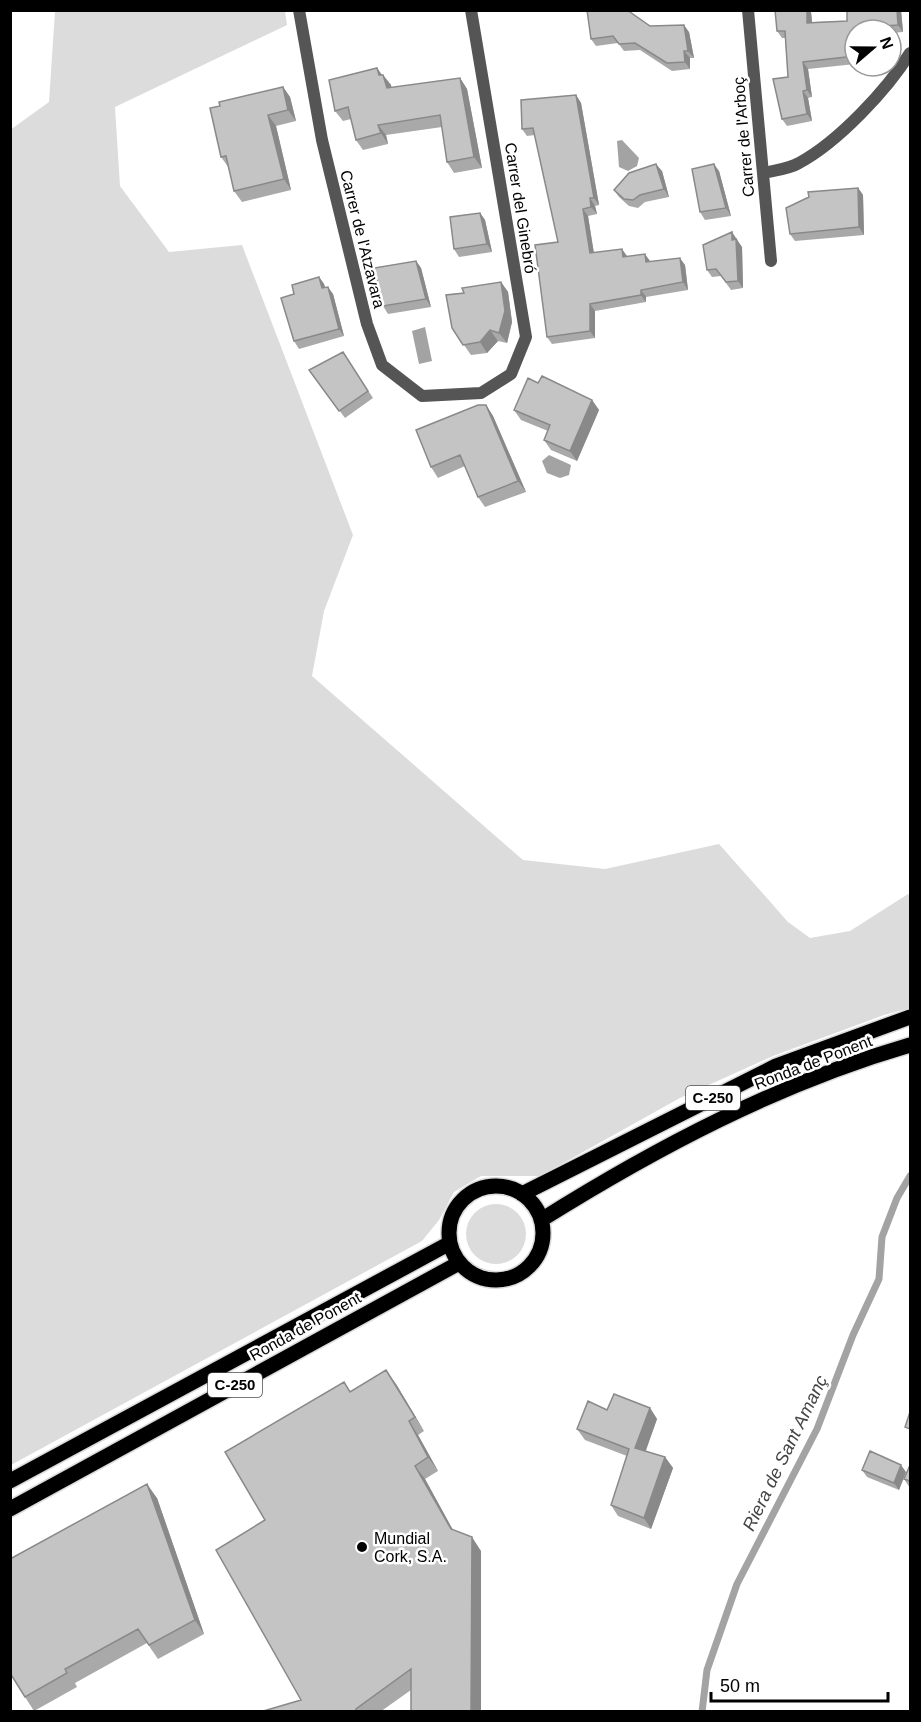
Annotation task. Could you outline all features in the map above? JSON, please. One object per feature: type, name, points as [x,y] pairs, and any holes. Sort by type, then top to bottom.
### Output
[{"type":"main road","name":"C-250","points":[[522,1194],[776,1066],[910,1017]]},
{"type":"main road","name":"Ronda de Ponent","points":[[540,1220],[720,1118],[867,1058],[910,1045]]},
{"type":"main road","points":[[500,1186],[522,1194],[533,1205],[540,1220],[543,1236],[539,1251],[530,1265],[518,1275],[502,1280],[487,1279],[472,1273],[459,1263],[450,1243],[449,1227],[454,1212],[469,1194],[484,1188],[500,1186]]},
{"type":"main road","name":"C-250","points":[[10,1481],[450,1243]]},
{"type":"main road","name":"Ronda de Ponent","points":[[10,1509],[459,1263]]},
{"type":"street","name":"Carrer de l'Atzavara","points":[[299,10],[322,140],[368,324],[382,365],[422,396],[481,393]]},
{"type":"street","name":"Carrer del Ginebró","points":[[471,10],[526,336],[511,374],[481,393]]},
{"type":"street","name":"Carrer de l'Arboç","points":[[748,10],[771,261]]},
{"type":"street","points":[[764,173],[799,164],[856,120],[900,70],[910,53]]},
{"type":"shaded area","points":[[55,11],[285,11],[287,25],[115,107],[120,186],[169,252],[242,245],[353,535],[324,611],[312,676],[523,860],[605,869],[719,844],[788,922],[810,938],[850,931],[908,894],[910,896],[910,1008],[884,1015],[773,1056],[680,1098],[540,1176],[481,1176],[454,1192],[439,1220],[422,1241],[11,1465],[10,130],[49,102]]},
{"type":"shaded area","points":[[622,140],[639,158],[637,166],[628,171],[619,167],[617,141]]},
{"type":"shaded area","points":[[425,327],[432,361],[419,364],[412,331]]},
{"type":"shaded area","points":[[549,455],[571,465],[569,475],[560,478],[547,473],[542,461]]},
{"type":"shaded area","points":[[496,1204],[513,1209],[521,1217],[526,1234],[521,1251],[513,1259],[496,1264],[479,1259],[471,1251],[466,1234],[471,1217],[479,1209]]},
{"type":"building","points":[[587,10],[627,10],[650,26],[684,25],[688,51],[684,51],[685,62],[667,63],[635,43],[619,44],[613,36],[591,39]]},
{"type":"building","points":[[775,10],[807,10],[807,23],[843,21],[843,57],[803,62],[807,90],[803,91],[807,114],[782,119],[773,79],[788,77],[785,31],[777,31]]},
{"type":"building","points":[[897,10],[898,18],[847,18],[847,11]]},
{"type":"building","points":[[377,68],[379,75],[383,75],[387,88],[460,78],[474,157],[447,162],[440,115],[378,125],[381,133],[356,140],[348,107],[335,111],[329,80]]},
{"type":"building","points":[[283,87],[288,110],[268,115],[284,179],[234,191],[226,156],[221,157],[210,108],[220,106],[219,102]]},
{"type":"building","points":[[576,95],[594,198],[590,198],[591,207],[583,209],[590,253],[622,249],[623,257],[645,254],[646,262],[680,258],[683,282],[641,290],[641,295],[590,304],[590,331],[547,337],[535,245],[558,242],[533,128],[522,129],[521,100]]},
{"type":"building","points":[[656,164],[664,189],[640,195],[633,200],[624,199],[614,190],[629,173]]},
{"type":"building","points":[[714,164],[726,208],[700,212],[692,169]]},
{"type":"building","points":[[858,188],[859,227],[790,234],[786,208],[809,197],[808,192]]},
{"type":"building","points":[[480,213],[487,244],[454,249],[450,217]]},
{"type":"building","points":[[732,232],[732,240],[736,239],[738,281],[726,282],[716,269],[707,270],[703,245]]},
{"type":"building","points":[[416,261],[426,299],[383,306],[374,268]]},
{"type":"building","points":[[319,277],[322,288],[328,287],[339,329],[294,341],[281,298],[294,294],[292,285]]},
{"type":"building","points":[[501,282],[505,311],[499,333],[490,330],[480,342],[463,345],[452,328],[446,295],[464,293],[462,288]]},
{"type":"building","points":[[343,352],[368,391],[339,411],[309,370]]},
{"type":"building","points":[[542,376],[592,400],[570,451],[544,440],[550,425],[514,410],[528,378],[538,383]]},
{"type":"building","points":[[478,405],[486,405],[518,481],[478,497],[460,455],[431,467],[416,430]]},
{"type":"building","name":"Mundial Cork, S.A.","points":[[386,1370],[415,1417],[409,1421],[428,1457],[415,1466],[451,1529],[472,1537],[471,1712],[411,1712],[411,1669],[356,1709],[356,1712],[260,1712],[301,1700],[216,1550],[265,1520],[225,1452],[344,1382],[350,1392]]},
{"type":"building","points":[[614,1394],[650,1408],[635,1448],[665,1457],[644,1518],[611,1505],[629,1449],[577,1429],[588,1401],[607,1410]]},
{"type":"building","points":[[910,1412],[910,1429],[905,1427]]},
{"type":"building","points":[[870,1451],[901,1465],[894,1483],[862,1470]]},
{"type":"building","points":[[910,1465],[910,1481],[904,1479]]},
{"type":"building","points":[[147,1484],[195,1620],[149,1645],[138,1629],[65,1669],[67,1673],[25,1697],[10,1673],[10,1559]]},
{"type":"waterway","name":"Riera de Sant Amanç","points":[[702,1712],[707,1670],[737,1584],[817,1429],[853,1335],[879,1279],[882,1237],[897,1198],[910,1176]]},
{"type":"place","name":"Mundial Cork, S.A.","points":[[362,1547]]}]
